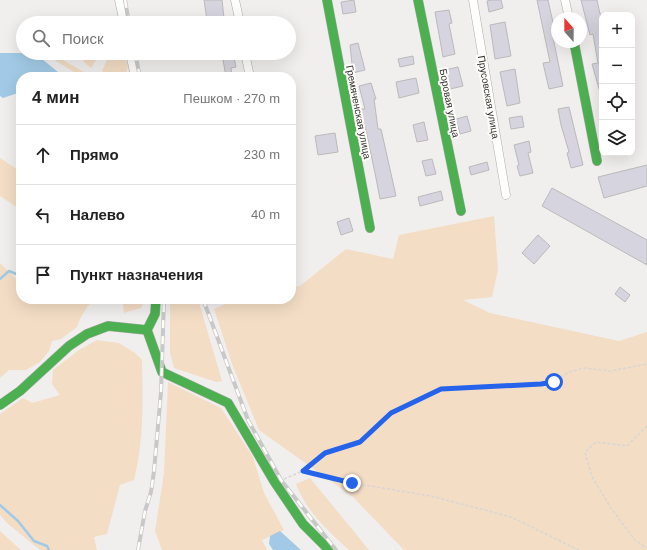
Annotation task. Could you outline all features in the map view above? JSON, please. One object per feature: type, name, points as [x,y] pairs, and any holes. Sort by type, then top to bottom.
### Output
[{"type":"street","points":[[120,0],[123,16]]},
{"type":"street","points":[[235,0],[238,16]]},
{"type":"street","name":"Гремяченская улица","points":[[326,0],[370,228]]},
{"type":"street","name":"Боровая улица","points":[[418,0],[461,211]]},
{"type":"street","name":"Прусовская улица","points":[[473,0],[506,195]]},
{"type":"street","points":[[565,0],[568,12]]},
{"type":"street","points":[[575,48],[597,161]]},
{"type":"street","points":[[131,60],[134,72]]},
{"type":"street","points":[[247,60],[249,72]]},
{"type":"street","points":[[156,304],[155,314],[147,330],[162,372],[228,403],[274,481],[303,524],[329,550]]},
{"type":"street","points":[[0,405],[20,391],[69,346],[87,334],[108,326],[147,330]]},
{"type":"path","points":[[274,481],[281,480],[303,471],[325,453],[360,442],[391,413],[441,389],[541,384],[554,382],[569,372],[584,368],[611,371],[647,364]]},
{"type":"path","points":[[647,426],[627,446],[596,442],[585,452],[592,477],[611,508],[635,540],[647,548]]},
{"type":"path","points":[[303,471],[352,483],[431,496],[511,517],[579,550]]},
{"type":"shaded area","points":[[54,60],[63,60],[84,72],[74,72]]},
{"type":"shaded area","points":[[83,60],[96,60],[91,68]]},
{"type":"shaded area","points":[[107,60],[126,60],[128,66],[126,72],[102,71]]},
{"type":"shaded area","points":[[0,158],[16,169],[16,207],[0,196]]},
{"type":"shaded area","points":[[494,216],[498,270],[492,297],[463,300],[490,313],[619,341],[647,332],[647,550],[404,550],[353,497],[259,430],[232,364],[214,309],[226,304],[296,304],[296,286],[300,286],[346,249],[393,259],[399,235]]},
{"type":"shaded area","points":[[0,263],[16,279],[16,304],[90,304],[80,319],[77,327],[61,339],[52,341],[49,351],[40,362],[26,370],[9,370],[0,378]]},
{"type":"shaded area","points":[[143,304],[141,308],[124,313],[123,305]]},
{"type":"shaded area","points":[[170,304],[199,304],[222,381],[216,382],[174,368],[170,353]]},
{"type":"shaded area","points":[[97,340],[119,343],[135,353],[142,360],[143,405],[140,450],[134,480],[120,485],[107,534],[94,537],[97,550],[40,550],[7,523],[0,515],[0,414],[23,398],[32,403],[60,395],[52,384],[53,370],[79,350]]},
{"type":"shaded area","points":[[168,382],[221,408],[253,457],[264,493],[284,530],[262,540],[267,550],[162,550],[155,531],[164,473]]},
{"type":"shaded area","points":[[310,478],[369,550],[349,550],[318,520],[300,494],[296,484]]},
{"type":"shaded area","points":[[0,531],[21,550],[0,550]]},
{"type":"water","points":[[0,53],[16,53],[16,60],[43,60],[58,72],[16,72],[16,94],[3,98],[0,96]]},
{"type":"water","points":[[280,531],[301,550],[273,550],[269,544],[270,536]]},
{"type":"building","points":[[204,0],[222,0],[224,16],[206,16]]},
{"type":"building","points":[[354,0],[356,12],[343,14],[341,2]]},
{"type":"building","points":[[501,0],[503,8],[489,12],[487,1]]},
{"type":"building","points":[[537,0],[548,0],[551,14],[551,48],[555,48],[563,86],[549,89],[543,63],[550,62]]},
{"type":"building","points":[[581,0],[597,0],[600,12],[599,88],[592,64],[598,63],[593,34],[590,35],[587,23],[587,12],[584,12]]},
{"type":"building","points":[[449,10],[452,23],[449,24],[455,54],[443,57],[435,12]]},
{"type":"building","points":[[505,22],[511,56],[495,59],[490,25]]},
{"type":"building","points":[[358,43],[365,70],[353,73],[350,45]]},
{"type":"building","points":[[413,56],[414,64],[400,67],[398,59]]},
{"type":"building","points":[[223,60],[234,60],[236,67],[231,68],[231,72],[225,72]]},
{"type":"building","points":[[458,67],[463,86],[450,89],[445,70]]},
{"type":"building","points":[[515,69],[520,103],[507,106],[500,72]]},
{"type":"building","points":[[416,78],[419,93],[399,98],[396,82]]},
{"type":"building","points":[[371,83],[376,99],[374,99],[378,129],[381,129],[396,196],[380,199],[365,126],[363,126],[361,109],[365,109],[359,86]]},
{"type":"building","points":[[569,107],[583,165],[571,168],[567,153],[569,152],[558,109]]},
{"type":"building","points":[[467,116],[471,131],[460,134],[456,119]]},
{"type":"building","points":[[522,116],[524,127],[511,129],[509,118]]},
{"type":"building","points":[[424,122],[428,140],[417,142],[413,125]]},
{"type":"building","points":[[335,133],[338,152],[318,155],[315,136]]},
{"type":"building","points":[[529,141],[531,152],[528,153],[533,173],[520,176],[514,145]]},
{"type":"building","points":[[432,159],[436,174],[426,176],[422,161]]},
{"type":"building","points":[[487,162],[489,170],[471,175],[469,167]]},
{"type":"building","points":[[647,165],[647,186],[604,198],[598,177]]},
{"type":"building","points":[[552,188],[647,240],[647,265],[542,206]]},
{"type":"building","points":[[441,191],[443,200],[420,206],[418,197]]},
{"type":"building","points":[[349,218],[353,231],[341,235],[337,222]]},
{"type":"building","points":[[538,235],[550,246],[534,264],[522,253]]},
{"type":"building","points":[[620,287],[630,295],[625,302],[615,294]]},
{"type":"waterway","points":[[0,279],[9,271],[16,274]]},
{"type":"waterway","points":[[0,505],[18,521],[34,541],[47,546],[49,550]]},
{"type":"railway","points":[[125,0],[128,16]]},
{"type":"railway","points":[[136,60],[139,72]]},
{"type":"railway","points":[[138,550],[145,511],[151,492],[154,471],[161,392],[164,304]]},
{"type":"railway","points":[[205,304],[248,420],[281,480],[336,550]]},
{"type":"traffic: fast","points":[[327,0],[370,228]]},
{"type":"traffic: fast","points":[[418,0],[461,211]]},
{"type":"traffic: fast","points":[[575,48],[597,161]]},
{"type":"traffic: fast","points":[[156,304],[155,314],[147,330],[162,372],[228,403],[274,481],[303,524],[329,550]]},
{"type":"traffic: fast","points":[[0,405],[20,391],[69,346],[87,334],[108,326],[147,330]]},
{"type":"route","points":[[352,483],[303,471],[325,453],[360,442],[391,413],[441,389],[554,382]]}]
